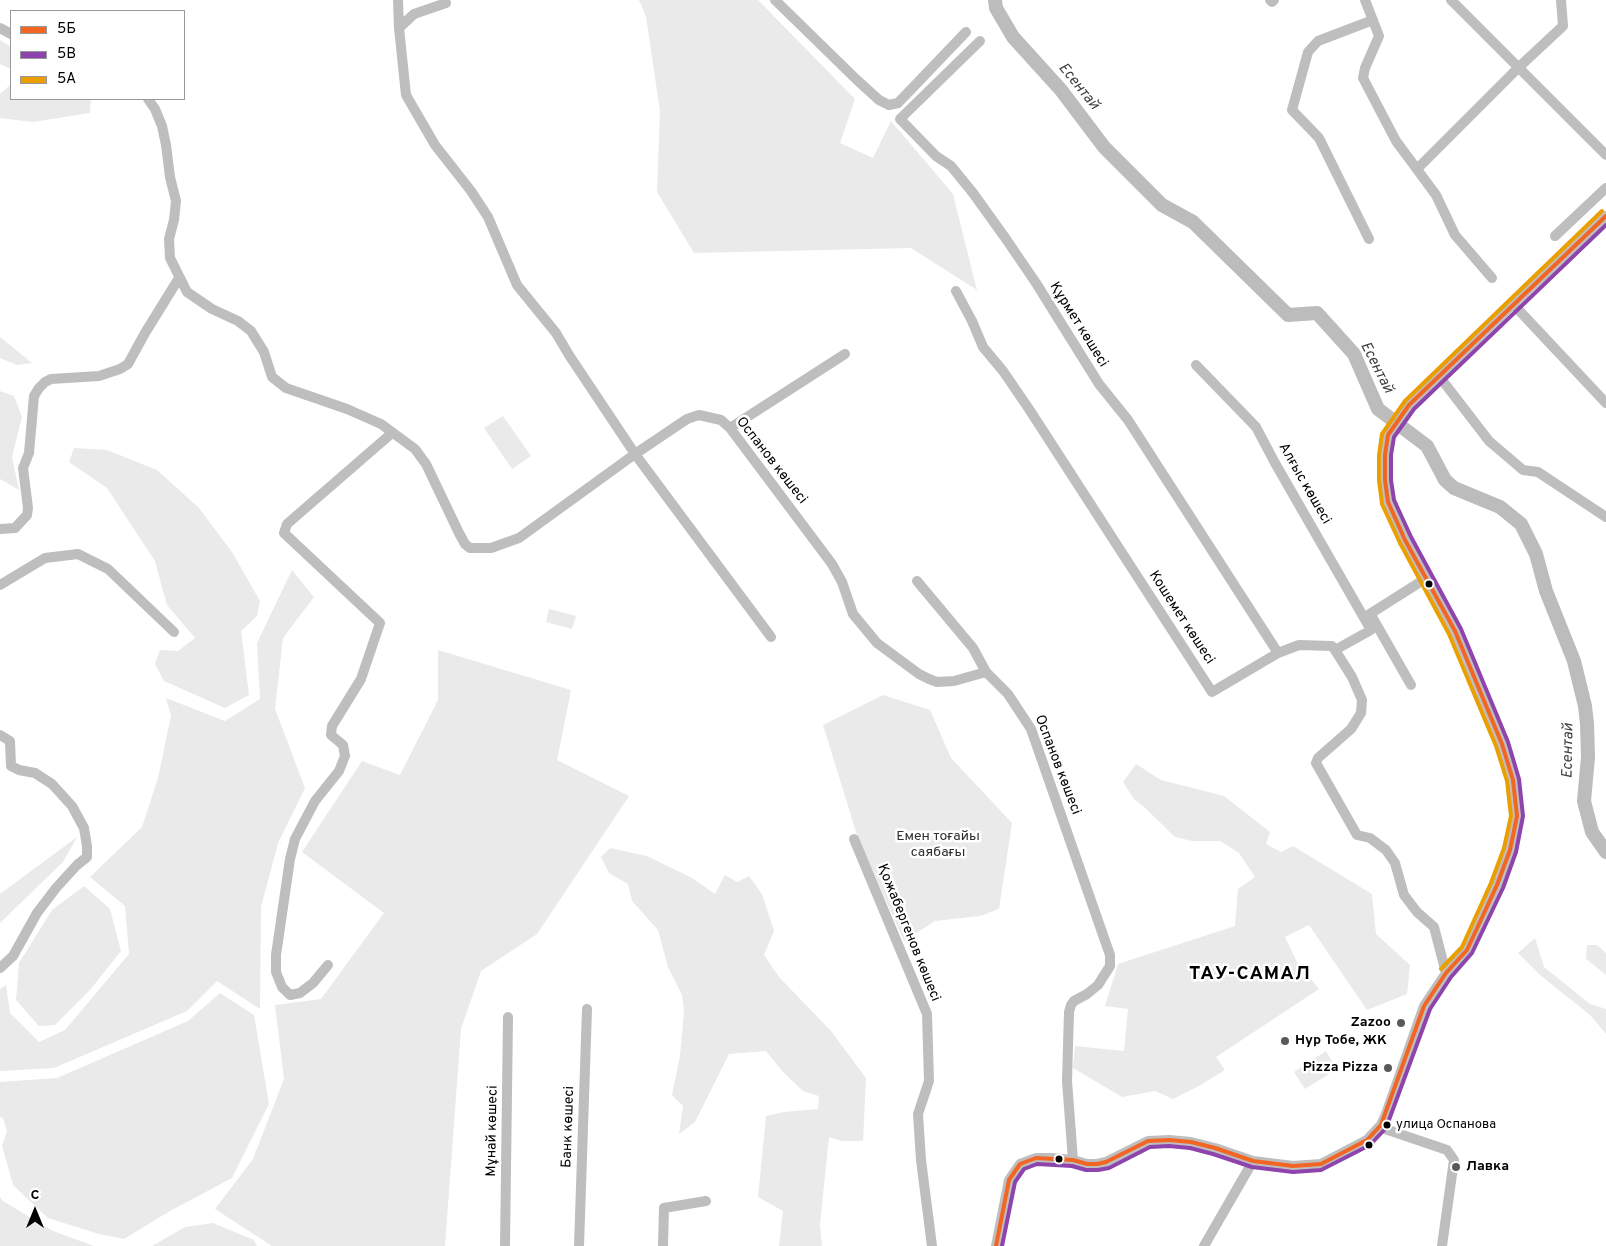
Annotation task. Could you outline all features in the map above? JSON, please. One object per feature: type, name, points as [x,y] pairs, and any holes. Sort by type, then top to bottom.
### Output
[{"type":"street","points":[[398,0],[406,95],[435,145],[471,191],[488,217],[517,285],[556,333],[635,454],[771,637]]},
{"type":"street","points":[[775,0],[872,94],[890,105],[898,103],[966,32]]},
{"type":"street","points":[[1366,0],[1379,36],[1365,68],[1363,78],[1396,141],[1436,195],[1455,235],[1492,278]]},
{"type":"street","points":[[1451,0],[1606,155]]},
{"type":"street","points":[[1417,169],[1563,26],[1561,0]]},
{"type":"street","points":[[399,28],[414,14],[446,3]]},
{"type":"street","points":[[1369,239],[1319,138],[1292,110],[1308,52],[1318,41],[1373,20]]},
{"type":"street","name":"Құрмет көшесі","points":[[980,41],[900,119],[936,156],[951,166],[1006,239],[1099,384],[1128,420],[1278,653]]},
{"type":"street","name":"Оспанов көшесі","points":[[149,100],[155,108],[162,126],[176,201],[169,239],[170,258],[187,292],[212,309],[238,321],[251,331],[264,352],[272,377],[286,388],[348,409],[381,424],[415,449],[426,464],[465,544],[470,548],[491,548],[519,538],[687,419],[699,415],[721,420],[730,428],[832,564],[842,582],[853,614],[877,643],[919,674],[937,682],[954,681],[986,672],[1008,694],[1031,729],[1110,954],[1110,966],[1098,985],[1070,1005],[1067,1081],[1073,1160]]},
{"type":"street","points":[[1554,236],[1606,188]]},
{"type":"street","points":[[996,1246],[1009,1180],[1020,1164],[1036,1158],[1073,1160],[1086,1164],[1097,1164],[1106,1162],[1148,1141],[1169,1140],[1191,1142],[1215,1148],[1253,1161],[1293,1166],[1321,1164],[1367,1140],[1381,1125],[1424,1006],[1446,973],[1466,950],[1497,885],[1510,850],[1517,816],[1513,780],[1502,744],[1455,631],[1425,579],[1388,502],[1384,455],[1388,435],[1409,405],[1606,216]]},
{"type":"street","points":[[0,529],[15,528],[27,515],[28,508],[23,468],[29,453],[34,396],[39,388],[45,382],[51,380],[99,376],[120,369],[128,364],[179,278]]},
{"type":"street","name":"Кошемет көшесі","points":[[956,291],[972,321],[982,347],[1003,371],[1212,692],[1278,653],[1299,645],[1332,646],[1334,650]]},
{"type":"street","points":[[1513,304],[1606,402]]},
{"type":"street","points":[[730,428],[845,354]]},
{"type":"street","name":"Алғыс көшесі","points":[[1196,365],[1256,427],[1275,463],[1410,685]]},
{"type":"street","points":[[1440,376],[1488,440],[1523,470],[1538,472],[1606,517]]},
{"type":"street","points":[[328,965],[313,983],[300,994],[290,995],[282,987],[276,972],[276,955],[290,858],[294,838],[315,801],[339,771],[345,756],[343,745],[331,735],[332,726],[361,680],[380,623],[284,533],[288,524],[392,433]]},
{"type":"street","points":[[0,586],[45,558],[78,554],[108,569],[174,632]]},
{"type":"street","points":[[1367,616],[1425,579]]},
{"type":"street","points":[[917,581],[973,648],[986,672]]},
{"type":"street","name":"Алғыс көшесі","points":[[1334,650],[1371,630],[1367,616]]},
{"type":"street","points":[[1334,650],[1352,677],[1362,700],[1361,713],[1351,729],[1318,758],[1316,763],[1357,834],[1370,838],[1386,850],[1395,863],[1404,895],[1417,912],[1434,927],[1446,973]]},
{"type":"street","points":[[0,735],[10,742],[11,766],[19,770],[35,773],[52,784],[72,806],[84,828],[88,846],[87,857],[56,888],[37,913],[12,956],[0,968]]},
{"type":"street","name":"Қожабергенов көшесі","points":[[854,840],[926,1014],[928,1081],[918,1114],[921,1160],[932,1246]]},
{"type":"street","name":"Банк көшесі","points":[[579,1246],[587,1008]]},
{"type":"street","name":"Мұнай көшесі","points":[[505,1246],[508,1017]]},
{"type":"street","points":[[1381,1125],[1447,1150],[1454,1160],[1442,1246]]},
{"type":"street","points":[[1204,1246],[1253,1161]]},
{"type":"street","points":[[663,1246],[664,1208],[706,1201]]},
{"type":"green space","points":[[639,0],[758,0],[855,99],[840,143],[873,158],[891,121],[953,194],[977,290],[911,248],[694,253],[657,192],[660,111],[646,17]]},
{"type":"green space","points":[[0,40],[10,46],[10,69],[0,64]]},
{"type":"green space","points":[[10,85],[10,100],[91,100],[90,113],[33,122],[0,118],[0,94]]},
{"type":"green space","points":[[0,337],[32,363],[17,365],[0,358]]},
{"type":"green space","points":[[0,391],[14,396],[22,417],[12,457],[19,490],[0,479]]},
{"type":"green space","points":[[503,416],[531,456],[512,469],[484,428]]},
{"type":"green space","points":[[74,448],[107,450],[157,470],[199,508],[232,552],[260,601],[257,616],[241,631],[249,695],[225,708],[164,681],[155,664],[160,650],[178,651],[195,638],[167,605],[155,561],[107,488],[69,462]]},
{"type":"green space","points":[[292,570],[314,597],[283,638],[275,709],[305,788],[278,843],[261,907],[260,1009],[217,981],[187,1011],[54,1068],[0,1071],[0,989],[6,985],[10,1013],[39,1042],[65,1030],[129,954],[125,906],[90,877],[142,827],[158,778],[171,716],[166,698],[225,721],[260,699],[257,643]]},
{"type":"green space","points":[[549,609],[576,616],[572,629],[546,622]]},
{"type":"green space","points":[[438,650],[571,690],[557,760],[629,796],[537,934],[481,971],[461,1029],[445,1246],[272,1246],[215,1209],[253,1159],[284,1079],[275,1005],[321,999],[384,913],[302,852],[362,761],[400,775],[438,700]]},
{"type":"green space","name":"Емен тоғайы саябағы","points":[[883,695],[930,710],[951,758],[1012,823],[999,909],[980,916],[935,921],[904,941],[857,835],[823,725]]},
{"type":"green space","points":[[1136,764],[1161,780],[1224,796],[1270,832],[1266,844],[1281,852],[1293,846],[1372,894],[1376,934],[1410,965],[1407,994],[1367,1010],[1309,925],[1285,937],[1297,962],[1319,989],[1216,1057],[1225,1070],[1199,1086],[1173,1099],[1155,1091],[1122,1097],[1073,1068],[1075,1046],[1124,1051],[1128,1009],[1105,1006],[1118,964],[1235,926],[1238,889],[1255,877],[1239,853],[1220,841],[1192,841],[1175,837],[1134,799],[1123,782]]},
{"type":"green space","points":[[77,837],[63,862],[0,923],[0,894]]},
{"type":"green space","points":[[610,848],[647,856],[692,878],[715,894],[725,875],[737,882],[749,876],[762,894],[774,931],[764,955],[779,977],[831,1031],[866,1078],[863,1141],[842,1141],[829,1137],[820,1224],[822,1246],[779,1246],[783,1211],[758,1197],[766,1116],[784,1112],[818,1109],[819,1096],[803,1091],[783,1072],[766,1051],[729,1054],[695,1122],[679,1134],[683,1106],[672,1095],[680,1056],[684,1011],[682,995],[668,967],[658,930],[632,901],[628,884],[609,873],[601,857]]},
{"type":"green space","points":[[84,886],[110,909],[121,951],[90,990],[55,1025],[39,1026],[16,1000],[19,963],[52,910]]},
{"type":"green space","points":[[1535,938],[1544,967],[1590,1004],[1606,1009],[1606,1034],[1590,1015],[1540,975],[1518,953]]},
{"type":"green space","points":[[1587,945],[1597,945],[1606,953],[1606,975],[1586,959]]},
{"type":"green space","points":[[220,993],[254,1015],[269,1104],[232,1178],[170,1211],[124,1239],[99,1234],[48,1218],[13,1185],[2,1146],[7,1131],[3,1118],[0,1117],[0,1082],[57,1078],[188,1021]]},
{"type":"green space","points":[[1326,1051],[1337,1069],[1305,1089],[1294,1072]]},
{"type":"green space","points":[[0,1197],[3,1201],[53,1231],[94,1246],[0,1246]]},
{"type":"green space","points":[[213,1223],[254,1240],[257,1246],[152,1246],[185,1227]]},
{"type":"waterway","name":"Есентай","points":[[995,0],[996,8],[1013,37],[1061,90],[1104,147],[1162,205],[1193,222],[1288,315],[1317,313],[1354,354],[1378,409],[1427,446],[1445,480],[1454,488],[1500,507],[1521,524],[1536,554],[1546,591],[1574,661],[1585,706],[1587,724],[1588,757],[1584,801],[1592,832],[1606,852]]},
{"type":"transit line","name":"5А","points":[[1441,969],[1462,947],[1491,883],[1504,848],[1511,816],[1507,781],[1496,746],[1449,634],[1400,543],[1382,504],[1379,480],[1379,455],[1382,434],[1405,401],[1602,211]]},
{"type":"transit line","name":"5Б","points":[[996,1246],[1009,1180],[1020,1164],[1036,1158],[1073,1160],[1087,1164],[1097,1164],[1106,1162],[1148,1141],[1169,1140],[1191,1142],[1253,1161],[1293,1166],[1321,1164],[1367,1140],[1381,1125],[1424,1006],[1446,973],[1467,950],[1497,885],[1510,850],[1517,816],[1513,780],[1502,744],[1455,631],[1405,540],[1388,502],[1385,480],[1385,455],[1388,435],[1409,405],[1606,216]]},
{"type":"transit line","name":"5В","points":[[1002,1246],[1015,1182],[1024,1169],[1037,1164],[1098,1170],[1109,1168],[1150,1147],[1169,1146],[1190,1148],[1252,1167],[1293,1172],[1321,1170],[1370,1145],[1386,1128],[1430,1009],[1451,977],[1472,953],[1503,888],[1516,852],[1523,816],[1519,779],[1508,742],[1461,629],[1411,537],[1394,500],[1391,480],[1391,455],[1394,437],[1414,409],[1606,225]]},
{"type":"place","name":"Zazoo","points":[[1401,1023]]},
{"type":"place","name":"Нур Тобе, ЖК","points":[[1285,1041]]},
{"type":"place","name":"Pizza Pizza","points":[[1388,1068]]},
{"type":"place","name":"улица Оспанова","points":[[1387,1125]]},
{"type":"place","name":"Лавка","points":[[1456,1167]]},
{"type":"district","name":"ТАУ-САМАЛ","points":[[1250,975]]}]
